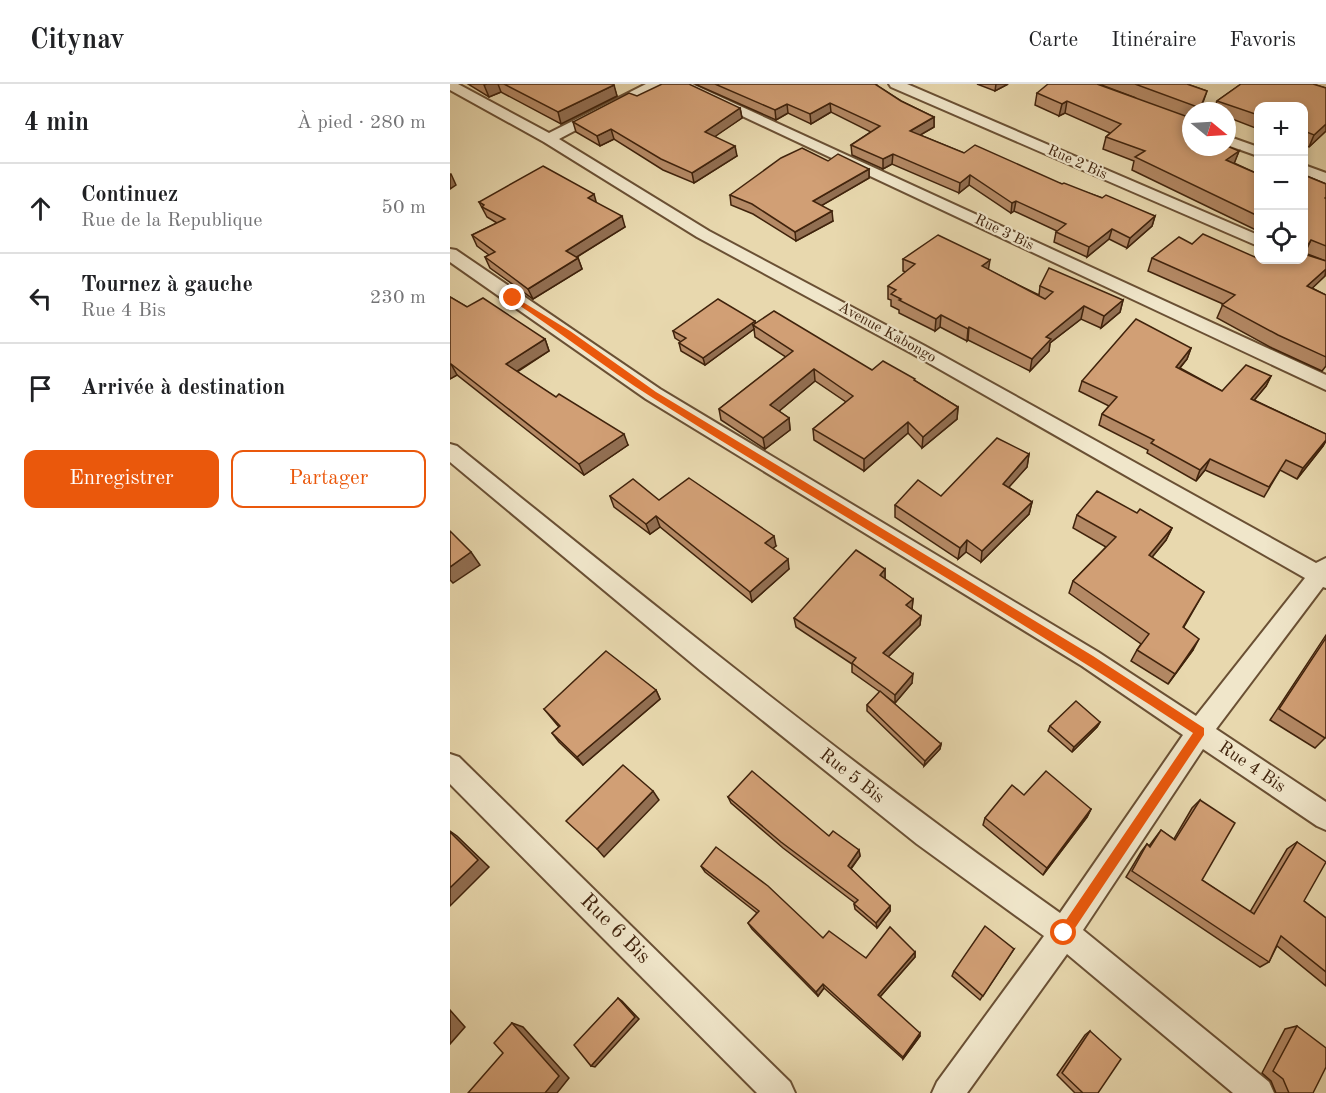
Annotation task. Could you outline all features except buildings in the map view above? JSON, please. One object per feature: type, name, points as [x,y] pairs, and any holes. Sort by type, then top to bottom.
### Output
[{"type":"street","points":[[549,139],[656,84]]},
{"type":"street","name":"Rue 3 Bis","points":[[681,84],[903,184],[1034,248],[1326,383]]},
{"type":"street","name":"Rue 2 Bis","points":[[896,84],[1254,239]]},
{"type":"street","name":"Avenue Kabongo","points":[[450,85],[549,139],[703,234],[1324,573]]},
{"type":"street","points":[[1236,143],[1254,150]]},
{"type":"street","points":[[1308,171],[1326,178]]},
{"type":"street","name":"Rue 4 Bis","points":[[450,254],[653,394],[1090,659],[1326,817]]},
{"type":"street","name":"Rue 5 Bis","points":[[450,452],[709,664],[927,835],[1064,933],[1258,1093]]},
{"type":"street","points":[[948,1093],[1064,933],[1200,731],[1324,573]]},
{"type":"street","name":"Rue 6 Bis","points":[[450,766],[779,1093]]},
{"type":"route","points":[[513,298],[653,394],[1090,659],[1200,731],[1064,933]]}]
